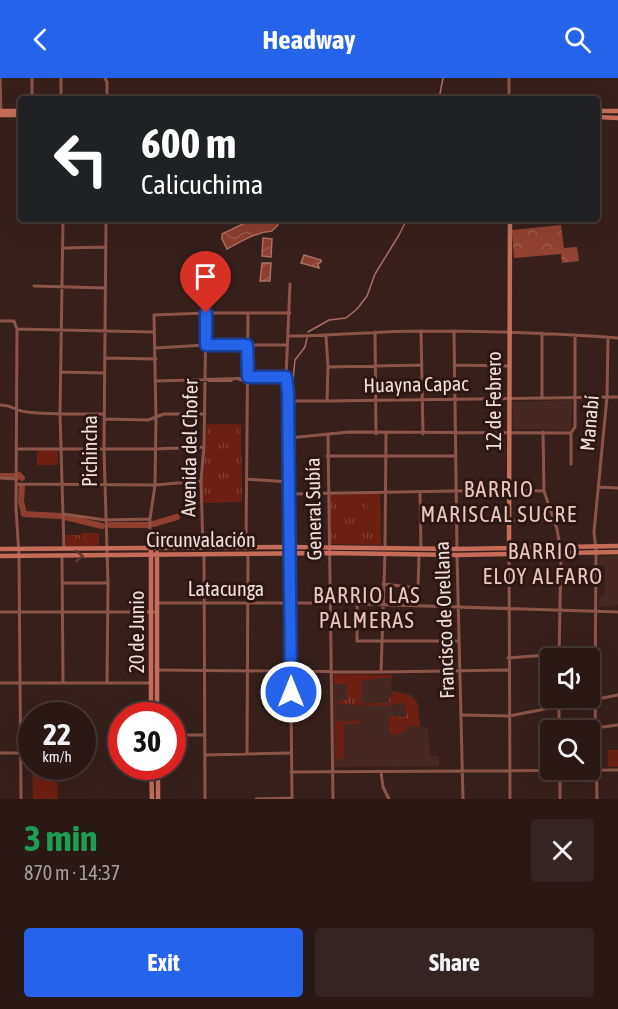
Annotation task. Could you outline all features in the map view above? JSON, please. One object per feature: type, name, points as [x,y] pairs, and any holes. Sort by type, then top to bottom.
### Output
[{"type":"main road","points":[[600,111],[618,111]]},
{"type":"main road","points":[[0,113],[18,113]]},
{"type":"main road","points":[[600,117],[618,118]]},
{"type":"main road","name":"12 de Febrero","points":[[509,552],[510,222]]},
{"type":"main road","name":"Circunvalación","points":[[0,556],[107,555],[246,547],[509,552],[618,546]]},
{"type":"main road","name":"Circunvalación","points":[[0,549],[107,549],[204,554],[385,551]]},
{"type":"main road","name":"Circunvalación","points":[[595,549],[618,552]]},
{"type":"main road","name":"20 de Junio","points":[[153,551],[157,603],[157,702]]},
{"type":"main road","name":"20 de Junio","points":[[151,702],[153,551]]},
{"type":"main road","points":[[151,780],[152,799]]},
{"type":"main road","points":[[158,780],[158,799]]},
{"type":"street","points":[[0,78],[0,113]]},
{"type":"street","points":[[32,78],[32,96]]},
{"type":"street","points":[[61,78],[61,96]]},
{"type":"street","points":[[105,78],[107,96]]},
{"type":"street","points":[[509,78],[509,96]]},
{"type":"street","points":[[63,222],[60,414],[64,549]]},
{"type":"street","name":"Pichincha","points":[[106,222],[104,485],[108,583],[107,683]]},
{"type":"street","points":[[63,248],[106,247]]},
{"type":"street","points":[[256,799],[292,799],[290,494],[286,377],[290,284]]},
{"type":"street","points":[[34,286],[106,288]]},
{"type":"street","name":"Avenida del Chofer","points":[[205,799],[204,554],[201,481],[205,414],[206,313]]},
{"type":"street","points":[[246,547],[248,313]]},
{"type":"street","points":[[153,551],[150,519],[155,485],[157,381],[154,315],[290,313]]},
{"type":"street","points":[[0,321],[14,321],[17,329],[20,702]]},
{"type":"street","points":[[17,329],[153,332]]},
{"type":"street","points":[[421,331],[423,434]]},
{"type":"street","points":[[288,336],[454,331],[618,338]]},
{"type":"street","name":"Francisco de Orellana","points":[[454,331],[463,799]]},
{"type":"street","points":[[375,332],[376,434]]},
{"type":"street","points":[[542,333],[542,398]]},
{"type":"street","points":[[571,464],[571,433],[575,427],[575,335]]},
{"type":"street","points":[[326,336],[327,401]]},
{"type":"street","name":"Manabí","points":[[594,648],[595,549],[598,487],[607,397],[608,337]]},
{"type":"street","points":[[155,348],[206,345],[287,345]]},
{"type":"street","points":[[105,358],[156,359]]},
{"type":"street","points":[[328,367],[422,365]]},
{"type":"street","points":[[454,365],[508,366]]},
{"type":"street","points":[[62,372],[104,373]]},
{"type":"street","points":[[157,381],[286,377]]},
{"type":"street","points":[[288,396],[294,400],[288,407]]},
{"type":"street","name":"Huayna Capac","points":[[294,400],[618,397]]},
{"type":"street","points":[[0,405],[11,405],[21,412],[36,414],[104,414]]},
{"type":"street","points":[[104,419],[156,418],[164,414],[205,414]]},
{"type":"street","points":[[289,438],[349,432],[376,434],[571,433]]},
{"type":"street","points":[[543,432],[544,491],[560,550],[559,648]]},
{"type":"street","points":[[381,672],[386,434]]},
{"type":"street","name":"General Subía","points":[[328,435],[333,799]]},
{"type":"street","points":[[18,449],[104,450],[204,447]]},
{"type":"street","points":[[327,456],[455,456]]},
{"type":"street","points":[[0,478],[17,479]]},
{"type":"street","points":[[247,479],[289,482]]},
{"type":"street","points":[[17,484],[155,485],[201,481]]},
{"type":"street","points":[[598,487],[618,488]]},
{"type":"street","points":[[290,494],[544,491]]},
{"type":"street","points":[[383,584],[418,588],[420,493]]},
{"type":"street","points":[[63,514],[105,520],[150,519]]},
{"type":"street","points":[[509,520],[553,520]]},
{"type":"street","name":"12 de Febrero","points":[[509,552],[510,799]]},
{"type":"street","points":[[247,754],[248,554]]},
{"type":"street","points":[[62,556],[63,683]]},
{"type":"street","points":[[62,583],[108,583]]},
{"type":"street","name":"Latacunga","points":[[157,603],[330,603],[618,612]]},
{"type":"street","points":[[357,604],[355,639],[359,641],[459,641]]},
{"type":"street","points":[[0,612],[157,612]]},
{"type":"street","points":[[508,658],[540,657]]},
{"type":"street","points":[[151,676],[157,673],[204,670],[248,672],[508,670]]},
{"type":"street","points":[[0,683],[151,683]]},
{"type":"street","points":[[600,699],[618,695]]},
{"type":"street","points":[[462,715],[509,716],[559,708],[560,720]]},
{"type":"street","points":[[600,727],[618,725]]},
{"type":"street","points":[[186,735],[205,735]]},
{"type":"street","points":[[0,753],[18,753]]},
{"type":"street","points":[[205,755],[290,753]]},
{"type":"street","points":[[291,772],[540,770]]},
{"type":"street","points":[[600,770],[618,770]]},
{"type":"street","points":[[381,772],[383,787],[389,799]]},
{"type":"street","points":[[21,780],[21,799]]},
{"type":"street","points":[[560,780],[560,799]]},
{"type":"street","name":"Manabí","points":[[597,780],[597,799]]},
{"type":"shaded area","points":[[572,400],[571,430],[513,429],[512,402]]},
{"type":"shaded area","points":[[618,555],[618,605],[599,607],[599,597],[605,595],[605,566],[599,565],[598,557]]},
{"type":"shaded area","points":[[331,675],[392,675],[391,690],[413,695],[417,719],[422,727],[428,728],[430,755],[439,756],[439,766],[333,767]]},
{"type":"green space","points":[[561,225],[564,248],[577,247],[579,261],[562,263],[561,254],[514,258],[512,230]]},
{"type":"green space","points":[[207,424],[241,424],[242,502],[203,503],[202,479]]},
{"type":"green space","points":[[37,450],[58,450],[58,465],[37,465]]},
{"type":"green space","points":[[380,494],[381,545],[329,544],[328,495]]},
{"type":"green space","points":[[367,498],[380,498],[381,518],[368,518]]},
{"type":"green space","points":[[81,533],[99,533],[99,546],[81,546]]},
{"type":"green space","points":[[66,535],[80,535],[81,546],[66,546]]},
{"type":"green space","points":[[334,674],[392,675],[392,678],[361,680],[361,703],[388,703],[388,706],[338,704],[338,700],[347,700],[347,684],[334,684]]},
{"type":"green space","points":[[393,691],[416,701],[420,726],[407,727],[406,724],[406,731],[390,735],[389,716],[406,717],[406,706],[403,703],[389,705],[389,697],[394,696]]},
{"type":"green space","points":[[335,721],[361,721],[361,723],[344,724],[344,759],[336,759]]},
{"type":"green space","points":[[608,750],[618,750],[618,767],[608,767]]},
{"type":"green space","points":[[32,780],[57,780],[58,799],[33,799]]},
{"type":"water","points":[[247,222],[278,222],[278,225],[272,231],[254,235],[227,249],[222,234]]},
{"type":"water","points":[[263,238],[272,239],[271,257],[262,256]]},
{"type":"water","points":[[304,255],[321,260],[318,264],[319,268],[301,263]]},
{"type":"water","points":[[262,263],[271,263],[270,281],[260,281]]},
{"type":"waterway","points":[[440,96],[443,78]]},
{"type":"waterway","points":[[308,332],[329,320],[346,318],[357,309],[367,296],[375,274],[406,222]]},
{"type":"waterway","points":[[288,382],[293,380],[295,360],[305,347],[307,338]]},
{"type":"waterway","points":[[239,380],[245,381]]},
{"type":"waterway","points":[[208,381],[232,381]]},
{"type":"waterway","points":[[250,381],[284,382]]},
{"type":"waterway","points":[[19,475],[22,478]]},
{"type":"waterway","points":[[0,476],[15,476]]},
{"type":"waterway","points":[[22,486],[21,501],[24,514],[60,516]]},
{"type":"waterway","points":[[65,517],[102,526]]},
{"type":"waterway","points":[[153,524],[177,517]]},
{"type":"waterway","points":[[110,525],[148,525]]},
{"type":"district","name":"BARRIO MARISCAL SUCRE","points":[[499,502]]},
{"type":"district","name":"BARRIO ELOY ALFARO","points":[[543,564]]},
{"type":"district","name":"BARRIO LAS PALMERAS","points":[[367,608]]},
{"type":"route","points":[[206,313],[206,345],[247,345],[248,377],[286,377],[290,494],[291,692]]}]
